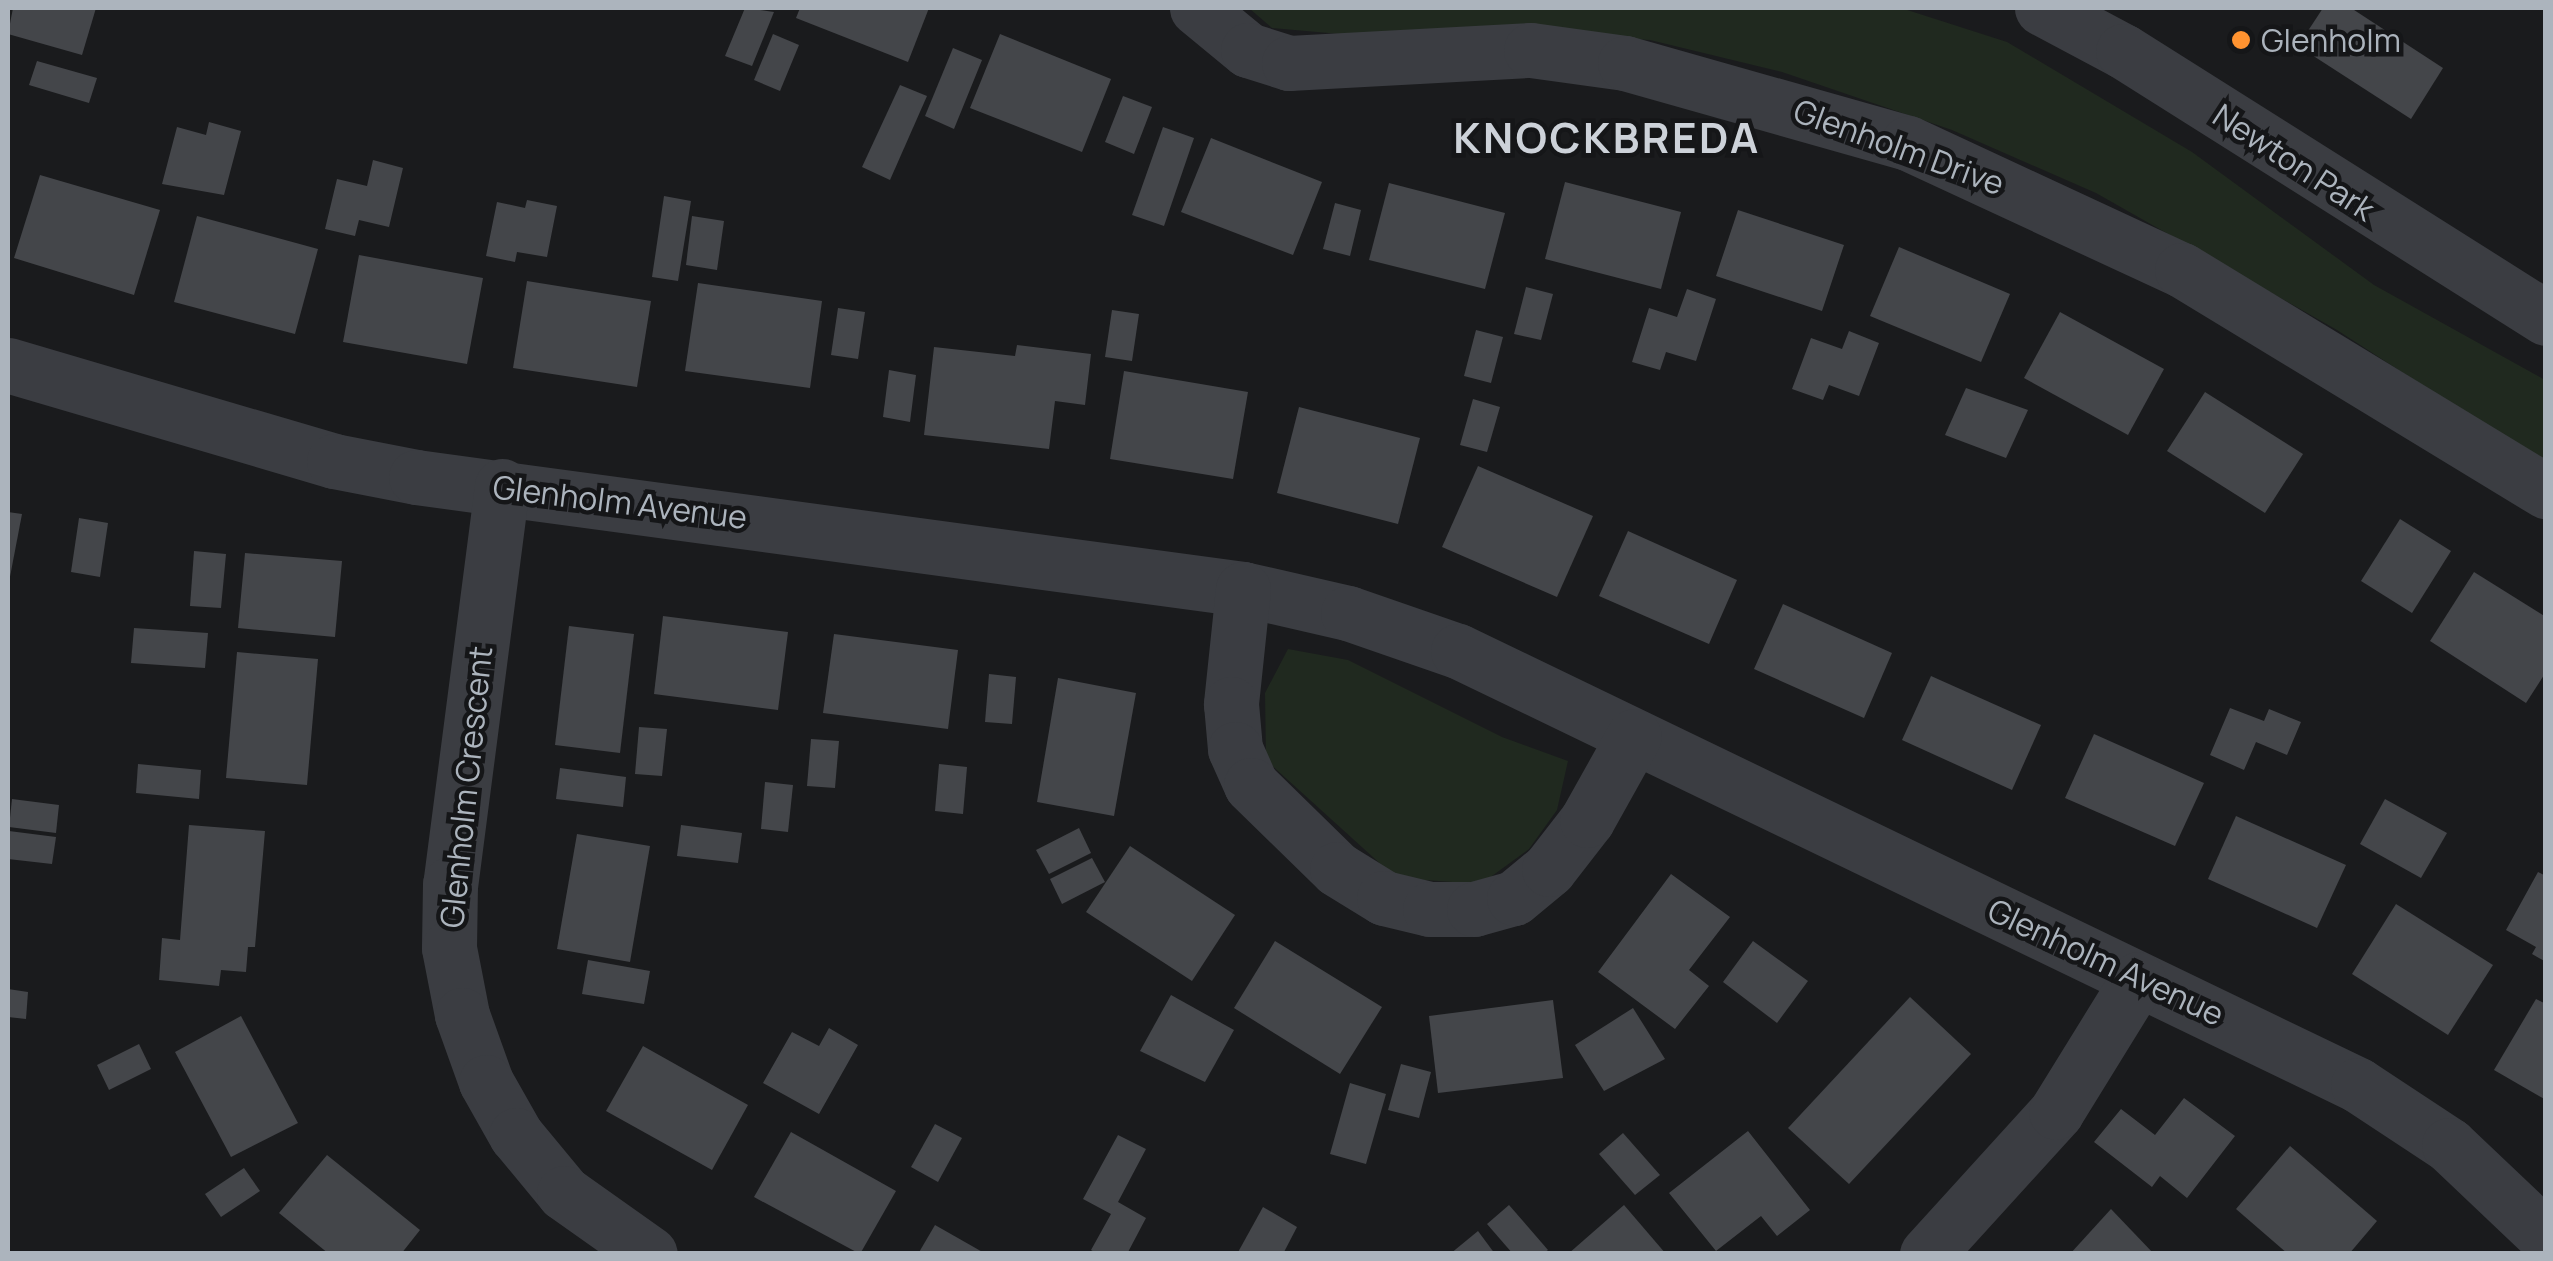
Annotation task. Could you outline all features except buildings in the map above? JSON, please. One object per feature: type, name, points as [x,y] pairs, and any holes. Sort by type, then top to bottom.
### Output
[{"type":"street","name":"Glenholm Drive","points":[[1197,8],[1248,50],[1289,63],[1531,50],[1625,63],[1908,143],[2182,270],[2546,491]]},
{"type":"street","name":"Newton Park","points":[[2042,8],[2123,51],[2546,318]]},
{"type":"street","name":"Glenholm Avenue","points":[[8,364],[334,461],[1242,589],[1348,613],[1458,652],[2358,1085],[2449,1146],[2546,1237]]},
{"type":"street","name":"Glenholm Crescent","points":[[502,486],[450,884],[449,948],[459,998],[486,1082],[516,1134],[564,1192],[650,1254]]},
{"type":"street","points":[[1242,589],[1231,704],[1235,749],[1251,785],[1337,869],[1384,898],[1444,910],[1514,898],[1549,869],[1586,820],[1634,736]]},
{"type":"street","points":[[1927,1254],[2056,1112],[2138,979]]},
{"type":"green space","points":[[1901,8],[2007,42],[2192,152],[2374,285],[2545,380],[2545,465],[2337,330],[2096,193],[1952,130],[1782,72],[1650,40],[1475,29],[1351,35],[1272,28],[1250,9]]},
{"type":"green space","points":[[1288,649],[1348,660],[1502,737],[1568,761],[1557,810],[1529,849],[1481,884],[1396,878],[1266,760],[1265,693]]},
{"type":"place","name":"Glenholm","points":[[2241,40]]},
{"type":"district","name":"KNOCKBREDA","points":[[1607,137]]}]
